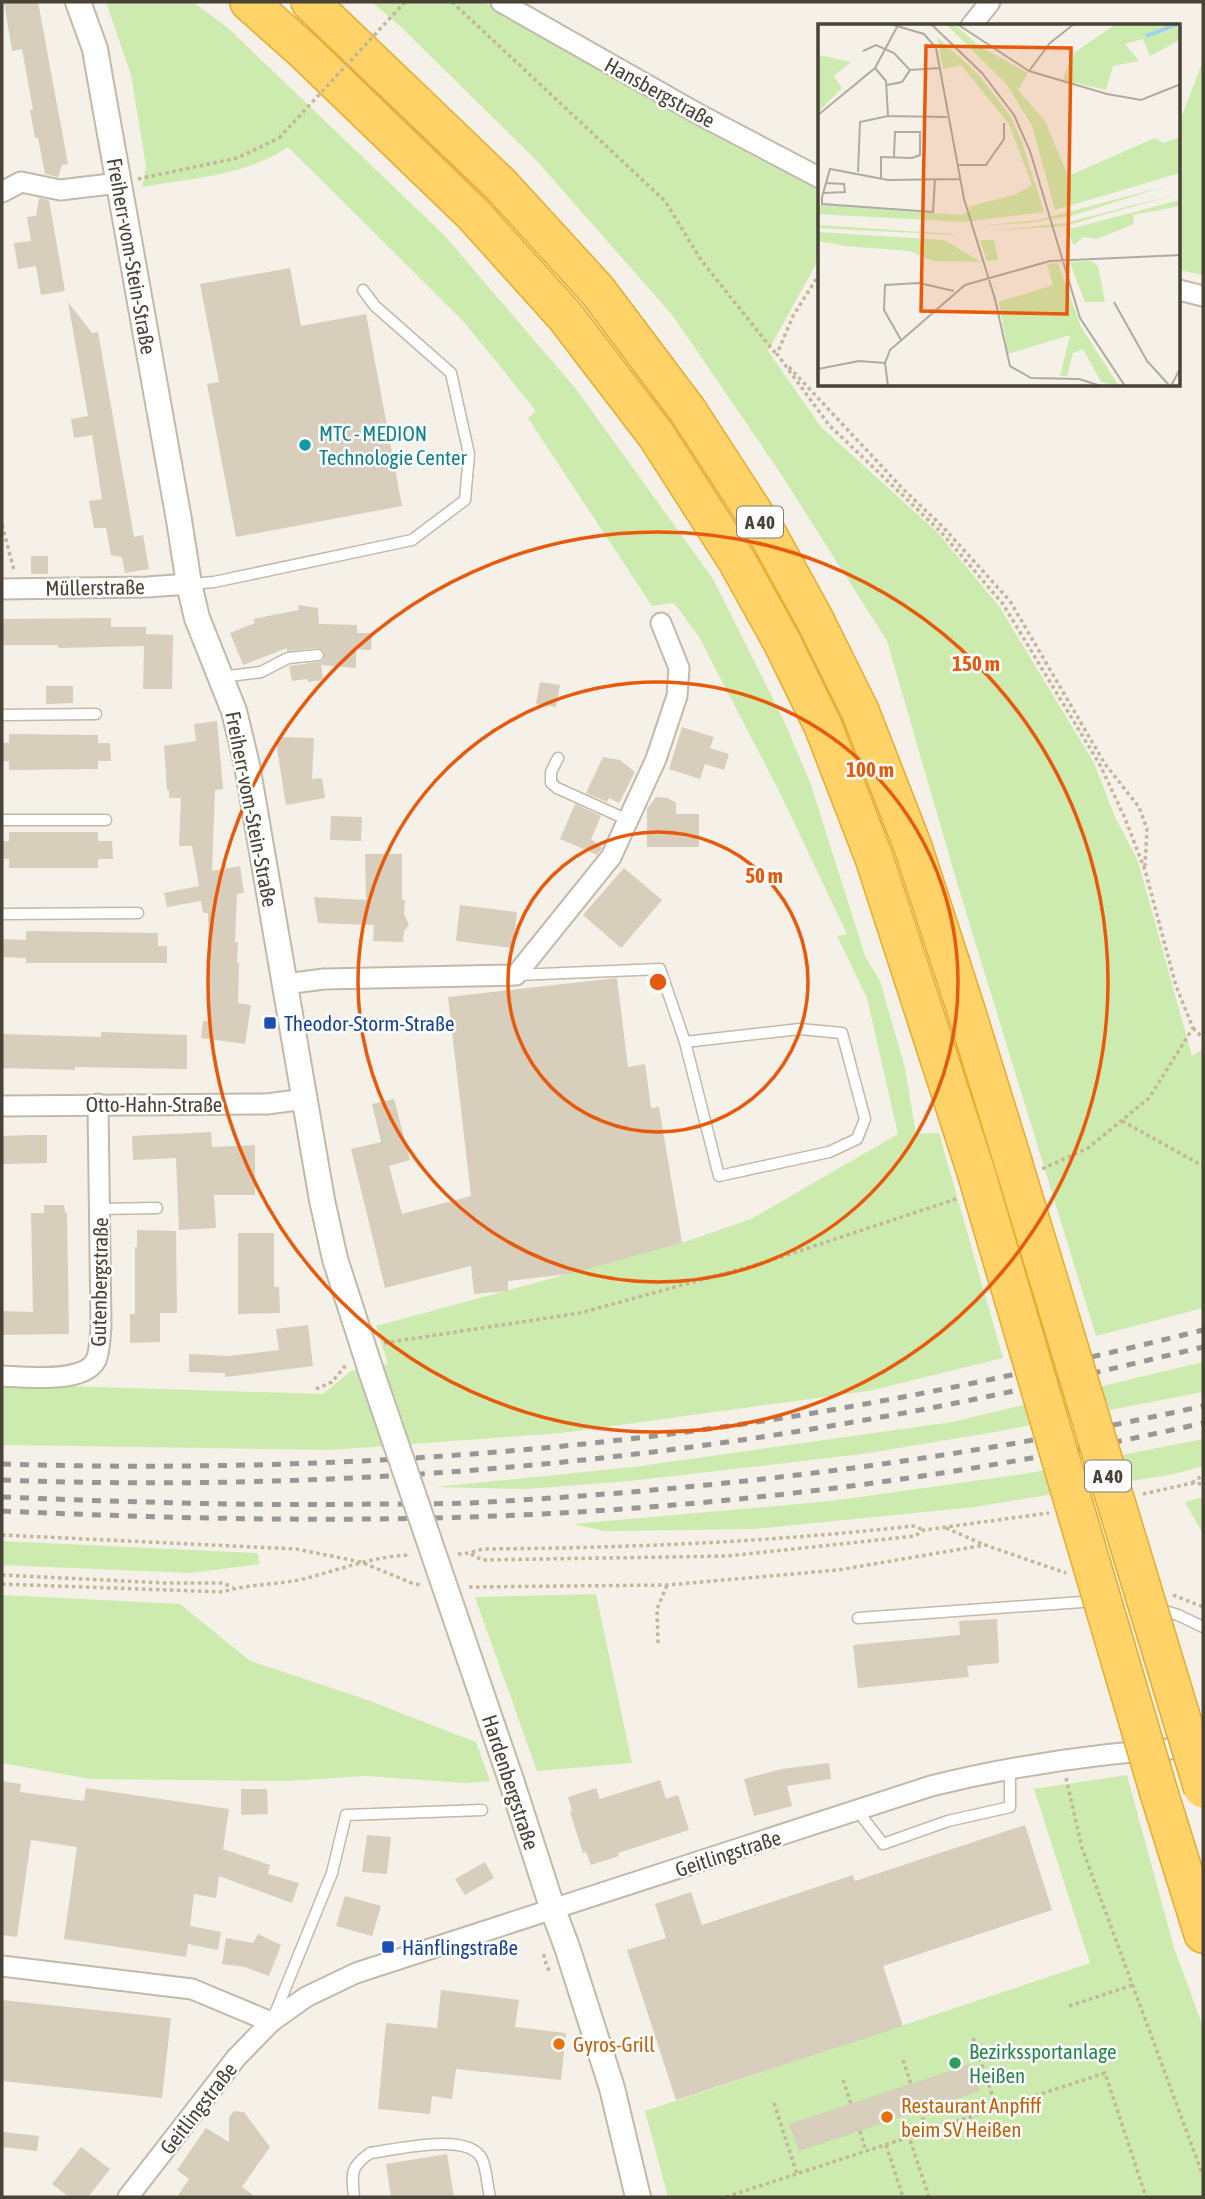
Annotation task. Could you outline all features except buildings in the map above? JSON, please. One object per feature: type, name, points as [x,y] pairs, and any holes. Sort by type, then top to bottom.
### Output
[{"type":"highway","name":"A 40","points":[[249,2],[472,214],[565,316],[656,435],[737,561],[782,642],[823,726],[874,858],[976,1172],[1203,1934]]},
{"type":"highway","name":"A 40","points":[[310,2],[499,184],[597,290],[688,411],[767,533],[815,620],[860,711],[917,859],[1013,1162],[1203,1789]]},
{"type":"street","name":"Freiherr-vom-Stein-Straße","points":[[78,2],[94,49],[179,520],[188,584],[197,618],[234,711],[247,765],[322,1200],[335,1259],[371,1371]]},
{"type":"street","name":"Hansbergstraße","points":[[501,2],[702,116],[818,177]]},
{"type":"street","points":[[973,24],[990,2]]},
{"type":"street","points":[[2,192],[21,182],[60,190],[118,183]]},
{"type":"street","points":[[1180,290],[1203,296]]},
{"type":"street","name":"Müllerstraße","points":[[11,589],[188,584]]},
{"type":"street","points":[[285,984],[324,979],[516,975],[611,857],[656,759],[677,696],[679,668],[661,624]]},
{"type":"street","name":"Otto-Hahn-Straße","points":[[2,1106],[267,1104],[305,1099]]},
{"type":"street","name":"Gutenbergstraße","points":[[2,1376],[49,1378],[81,1373],[91,1367],[97,1358],[101,1327],[98,1104]]},
{"type":"street","name":"Hardenbergstraße","points":[[371,1371],[567,1947],[612,2088],[638,2197]]},
{"type":"street","name":"Geitlingstraße","points":[[128,2197],[236,2058],[271,2022],[306,1997],[356,1973],[931,1786],[1058,1761],[1121,1752],[1203,1747]]},
{"type":"street","points":[[2,1966],[192,1989],[271,2022]]},
{"type":"lane","points":[[188,584],[222,580],[412,540],[465,500],[469,454],[451,373],[375,306],[363,290]]},
{"type":"lane","points":[[220,677],[261,672],[288,658],[318,655]]},
{"type":"lane","points":[[2,715],[96,714]]},
{"type":"lane","points":[[558,758],[551,772],[551,783],[628,820]]},
{"type":"lane","points":[[2,820],[107,820]]},
{"type":"lane","points":[[2,914],[138,913]]},
{"type":"lane","points":[[516,975],[660,969],[685,1042],[719,1176],[830,1152],[857,1139],[865,1119],[842,1033],[800,1029],[685,1042]]},
{"type":"lane","points":[[100,1209],[157,1208]]},
{"type":"lane","points":[[858,1618],[1109,1601]]},
{"type":"lane","points":[[1131,1601],[1178,1615],[1203,1627]]},
{"type":"lane","points":[[857,1810],[883,1844],[948,1821],[1010,1807],[1010,1769]]},
{"type":"lane","name":"Geitlingstraße","points":[[271,2022],[332,1872],[346,1815],[482,1810]]},
{"type":"lane","points":[[354,2197],[352,2172],[360,2160],[370,2153],[449,2143],[471,2148],[481,2157],[490,2197]]},
{"type":"path","points":[[118,183],[237,158],[279,138],[405,2]]},
{"type":"path","points":[[452,2],[665,201],[701,260],[829,425],[941,532],[1003,604],[1100,765],[1124,816],[1145,870],[1176,986],[1193,1028],[1203,1037]]},
{"type":"path","points":[[776,354],[793,316],[818,276]]},
{"type":"path","points":[[776,354],[902,488],[943,527],[1010,601],[1105,764],[1139,807],[1147,829],[1145,870]]},
{"type":"path","points":[[2,525],[11,589]]},
{"type":"path","points":[[1052,1165],[1088,1148],[1149,1098],[1193,1028]]},
{"type":"path","points":[[1121,1121],[1203,1166]]},
{"type":"path","points":[[316,1389],[331,1382],[363,1347],[580,1313],[766,1262],[919,1213]]},
{"type":"path","points":[[1203,1475],[1192,1483],[1203,1484]]},
{"type":"path","points":[[456,1554],[483,1549],[727,1543],[913,1526],[924,1530],[915,1536],[728,1556],[482,1560],[469,1553]]},
{"type":"path","points":[[2,1535],[296,1549],[360,1562],[414,1584],[426,1585]]},
{"type":"path","points":[[463,1587],[667,1585],[838,1570],[985,1545]]},
{"type":"path","points":[[2,1584],[223,1592],[299,1580],[387,1556],[418,1554]]},
{"type":"path","points":[[2,1575],[222,1583],[235,1588]]},
{"type":"path","points":[[658,1643],[657,1609],[667,1585]]},
{"type":"path","points":[[1058,1761],[1069,1785],[1082,1849],[1203,2176]]},
{"type":"path","points":[[1069,2006],[1133,1985]]},
{"type":"path","points":[[973,2038],[996,2109]]},
{"type":"path","points":[[904,2060],[911,2084]]},
{"type":"path","points":[[726,2197],[1105,2073],[1146,2197]]},
{"type":"path","points":[[843,2080],[851,2104]]},
{"type":"path","points":[[774,2103],[797,2174]]},
{"type":"path","points":[[920,2111],[927,2132]]},
{"type":"path","points":[[860,2131],[866,2151]]},
{"type":"path","points":[[909,2137],[929,2197]]},
{"type":"path","points":[[886,2145],[903,2197]]},
{"type":"green space","points":[[106,2],[193,2],[228,28],[444,235],[576,389],[713,579],[784,721],[811,785],[865,956],[880,981],[905,1068],[916,1134],[939,1133],[1003,1358],[869,1391],[561,1433],[331,1450],[2,1445],[2,1384],[323,1394],[351,1371],[388,1364],[376,1326],[682,1243],[751,1219],[898,1134],[867,998],[837,936],[847,934],[780,793],[699,637],[674,603],[652,606],[528,418],[536,411],[464,322],[288,147],[271,157],[236,170],[142,187],[146,166],[131,75]]},
{"type":"green space","points":[[372,2],[484,2],[696,126],[818,190],[818,261],[768,351],[821,427],[938,533],[999,606],[1094,763],[1115,817],[1138,861],[1192,1056],[1203,1049],[1203,1308],[1096,1336],[961,896],[887,641],[779,471],[673,316],[536,160],[401,27]]},
{"type":"green space","points":[[1203,61],[1203,275],[1180,270],[1180,120]]},
{"type":"green space","points":[[1203,1362],[1203,1392],[995,1432],[862,1454],[630,1481],[526,1489],[435,1487],[633,1467],[952,1422]]},
{"type":"green space","points":[[1203,1439],[1203,1466],[1174,1474],[975,1507],[754,1529],[604,1531],[573,1524],[831,1501],[1030,1473]]},
{"type":"green space","points":[[1203,1497],[1203,1534],[1185,1502]]},
{"type":"green space","points":[[2,1541],[257,1553],[260,1564],[191,1573],[2,1565]]},
{"type":"green space","points":[[596,1594],[632,1763],[537,1771],[475,1597]]},
{"type":"green space","points":[[2,1595],[180,1604],[250,1661],[362,1698],[476,1742],[490,1781],[465,1783],[366,1776],[288,1781],[90,1779],[2,1763]]},
{"type":"green space","name":"Bezirkssportanlage Heißen","points":[[1127,1775],[1174,1948],[1203,2027],[1203,2197],[668,2197],[645,2111],[1090,1963],[1034,1789]]},
{"type":"railway","points":[[2,1464],[221,1466],[331,1462],[551,1447],[660,1435],[876,1402],[1040,1369],[1203,1330]]},
{"type":"railway","points":[[2,1480],[112,1483],[331,1479],[440,1473],[659,1451],[917,1411],[1203,1347]]},
{"type":"railway","points":[[2,1497],[280,1504],[457,1503],[562,1497],[746,1481],[930,1457],[1203,1406]]},
{"type":"railway","points":[[2,1511],[352,1519],[469,1517],[654,1507],[838,1488],[930,1475],[1113,1443],[1203,1423]]},
{"type":"place","name":"MTC - MEDION Technologie Center","points":[[305,445]]},
{"type":"place","name":"Theodor-Storm-Straße","points":[[270,1023]]},
{"type":"place","name":"Hänflingstraße","points":[[388,1947]]},
{"type":"place","name":"Gyros-Grill","points":[[559,2044]]},
{"type":"place","name":"Bezirkssportanlage Heißen","points":[[955,2063]]},
{"type":"place","name":"Restaurant Anpfiff beim SV Heißen","points":[[887,2117]]}]
